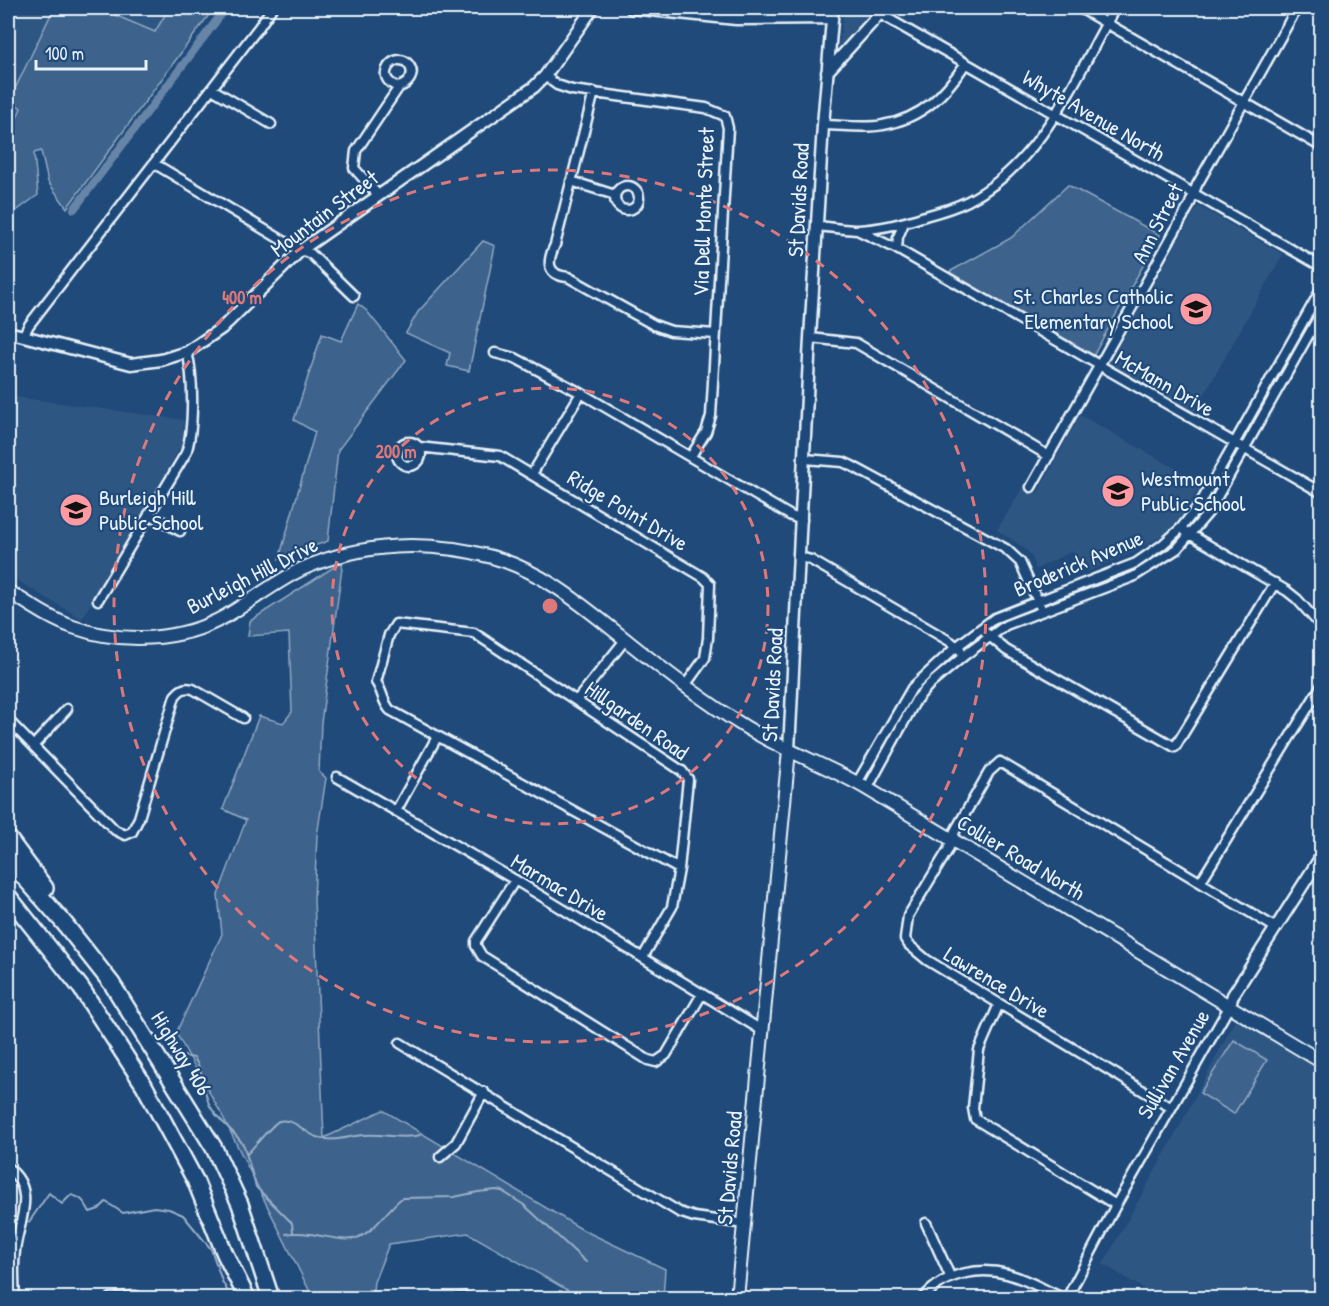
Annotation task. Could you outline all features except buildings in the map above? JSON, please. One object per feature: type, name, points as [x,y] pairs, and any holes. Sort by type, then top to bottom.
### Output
[{"type":"highway","points":[[8,838],[112,984]]},
{"type":"highway","name":"Highway 406","points":[[8,859],[64,923],[112,984],[214,1148],[240,1204],[271,1299]]},
{"type":"highway","points":[[8,896],[81,988],[144,1085],[195,1180],[225,1254],[247,1299]]},
{"type":"highway","points":[[8,909],[81,988]]},
{"type":"highway","points":[[240,1204],[277,1299]]},
{"type":"highway","points":[[225,1254],[239,1299]]},
{"type":"main road","name":"Burleigh Hill Drive","points":[[8,593],[75,628],[101,634],[139,638],[160,637],[184,632],[223,618],[282,580],[330,559],[389,546],[418,545],[453,548],[497,558],[542,578],[567,593],[684,687],[743,726],[789,750]]},
{"type":"main road","name":"Collier Road North","points":[[789,750],[862,786],[1229,1007],[1320,1059]]},
{"type":"main road","name":"St Davids Road","points":[[737,1299],[789,750]]},
{"type":"street","points":[[23,336],[29,325],[155,164],[272,8]]},
{"type":"street","name":"Mountain Street","points":[[8,332],[131,364],[161,360],[187,352],[222,327],[301,250],[519,98],[545,76],[593,8]]},
{"type":"street","points":[[631,8],[736,19],[833,13]]},
{"type":"street","points":[[736,19],[737,8]]},
{"type":"street","points":[[1080,8],[1322,147]]},
{"type":"street","points":[[817,226],[857,230],[904,223],[949,209],[993,185],[1031,150],[1056,114],[1115,8]]},
{"type":"street","name":"Ann Street","points":[[1031,487],[1297,8]]},
{"type":"street","points":[[827,72],[883,11]]},
{"type":"street","name":"Whyte Avenue North","points":[[883,11],[966,63],[1322,267]]},
{"type":"street","name":"St Davids Road","points":[[789,750],[810,338],[823,125],[833,13]]},
{"type":"street","points":[[823,125],[883,126],[918,113],[949,88],[966,63]]},
{"type":"street","name":"Via Dell Monte Street","points":[[545,76],[557,85],[572,90],[706,108],[725,116],[728,128],[711,416],[706,432],[691,456]]},
{"type":"street","points":[[378,195],[354,168],[356,151],[399,87]]},
{"type":"street","points":[[212,89],[271,124]]},
{"type":"street","points":[[594,92],[555,245],[549,258],[551,269],[559,276],[568,277],[654,325],[671,331],[716,334]]},
{"type":"street","points":[[155,164],[311,254],[354,296]]},
{"type":"street","points":[[571,182],[615,195]]},
{"type":"street","points":[[897,249],[898,237],[904,223]]},
{"type":"street","name":"McMann Drive","points":[[857,230],[897,249],[1322,493]]},
{"type":"street","name":"Broderick Avenue","points":[[862,786],[912,688],[956,647],[1005,613],[1136,563],[1181,528],[1197,509],[1322,288]]},
{"type":"street","name":"Broderick Avenue","points":[[862,786],[916,700],[929,685],[988,636],[1006,625],[1133,577],[1170,554],[1191,535],[1208,513],[1322,311]]},
{"type":"street","points":[[810,338],[856,343],[1049,456]]},
{"type":"street","points":[[98,600],[186,453],[191,440],[191,368],[187,352]]},
{"type":"street","points":[[495,353],[515,358],[581,393],[791,516],[802,520]]},
{"type":"street","points":[[532,474],[581,393]]},
{"type":"street","name":"Ridge Point Drive","points":[[419,447],[496,455],[703,576],[710,584],[705,658],[684,687]]},
{"type":"street","points":[[805,459],[843,462],[852,466],[1006,549],[1020,562],[1042,612]]},
{"type":"street","points":[[149,514],[180,531]]},
{"type":"street","points":[[1181,528],[1275,583],[1297,599],[1322,627]]},
{"type":"street","points":[[800,557],[811,560],[951,642],[965,655]]},
{"type":"street","points":[[981,628],[1006,650],[1175,747],[1275,583]]},
{"type":"street","name":"Hillgarden Road","points":[[437,737],[390,710],[383,701],[382,690],[376,682],[389,635],[396,624],[474,633],[682,771],[688,779],[680,869],[672,907],[643,957]]},
{"type":"street","points":[[577,700],[625,640]]},
{"type":"street","points":[[1201,881],[1322,685]]},
{"type":"street","points":[[8,720],[115,830],[125,835],[132,832],[140,818],[176,696],[185,688],[193,689],[243,718]]},
{"type":"street","points":[[34,745],[67,709]]},
{"type":"street","points":[[396,811],[437,737],[680,869]]},
{"type":"street","points":[[952,840],[989,772],[1000,762],[1276,928]]},
{"type":"street","name":"Marmac Drive","points":[[337,777],[515,880],[763,1031]]},
{"type":"street","name":"Lawrence Drive","points":[[952,840],[908,916],[905,939],[909,945],[927,960],[1170,1107]]},
{"type":"street","name":"Sullivan Avenue","points":[[1065,1299],[1170,1107],[1229,1007],[1233,995],[1322,855]]},
{"type":"street","points":[[515,880],[476,941],[476,946],[482,956],[648,1060],[657,1062],[666,1055],[702,994]]},
{"type":"street","points":[[999,1004],[979,1050],[973,1108],[975,1119],[1116,1204]]},
{"type":"street","points":[[400,1042],[679,1212],[694,1217],[745,1224]]},
{"type":"street","points":[[440,1157],[456,1143],[484,1092]]},
{"type":"street","points":[[8,1168],[19,1181],[25,1197],[14,1258],[15,1299]]},
{"type":"street","points":[[926,1223],[950,1276]]},
{"type":"street","points":[[923,1299],[935,1286],[950,1276],[992,1270],[1006,1272],[1065,1299]]},
{"type":"street","points":[[111,1299],[135,1296],[141,1299]]},
{"type":"street","points":[[457,1299],[469,1299]]},
{"type":"shaded area","points":[[8,8],[54,8],[10,98],[21,107],[8,140]]},
{"type":"shaded area","points":[[54,8],[98,8],[155,32],[169,8],[214,8],[67,208],[48,182],[41,151],[34,153],[38,195],[8,217],[8,140],[21,108],[10,99]]},
{"type":"shaded area","points":[[98,8],[169,8],[155,32]]},
{"type":"shaded area","points":[[844,8],[875,8],[838,54]]},
{"type":"shaded area","points":[[1068,185],[1160,235],[1093,356],[949,272],[1011,238]]},
{"type":"shaded area","name":"St. Charles Catholic Elementary School","points":[[1198,206],[1283,254],[1194,413],[1108,365]]},
{"type":"shaded area","points":[[483,241],[495,246],[469,371],[447,366],[450,353],[406,333],[418,312]]},
{"type":"shaded area","points":[[358,304],[366,310],[406,360],[338,450],[328,541],[279,559],[315,432],[294,420],[322,334],[341,341]]},
{"type":"shaded area","name":"Burleigh Hill Public School","points":[[8,396],[184,420],[182,444],[82,619],[8,575]]},
{"type":"shaded area","name":"Westmount Public School","points":[[1080,415],[1202,483],[1184,514],[1165,534],[1134,552],[1087,572],[1072,551],[1036,569],[1031,555],[1023,547],[997,530],[1023,487],[1037,494]]},
{"type":"shaded area","points":[[343,561],[321,723],[319,772],[326,778],[317,836],[314,899],[324,1138],[383,1110],[583,1230],[665,1269],[663,1298],[581,1298],[468,1233],[389,1244],[374,1282],[372,1298],[313,1298],[222,1115],[176,1033],[222,934],[218,895],[246,820],[223,809],[259,716],[283,723],[292,712],[289,633],[248,636],[250,621]]},
{"type":"shaded area","points":[[1236,1019],[1321,1071],[1321,1272],[1306,1298],[1159,1298],[1103,1264]]},
{"type":"shaded area","points":[[1234,1040],[1267,1060],[1234,1114],[1200,1093]]},
{"type":"waterway","points":[[74,209],[226,8]]},
{"type":"waterway","points":[[184,1056],[194,1058],[198,1064],[210,1106],[244,1146],[256,1187],[292,1223],[293,1232]]},
{"type":"waterway","points":[[247,1154],[272,1126],[284,1120],[323,1139],[371,1135],[406,1137],[420,1135]]},
{"type":"waterway","points":[[286,1234],[304,1233],[343,1239],[357,1238],[376,1225],[402,1198],[454,1197],[496,1190],[502,1191],[524,1205],[586,1262]]},
{"type":"waterway","points":[[29,1222],[49,1193],[62,1204],[71,1195],[78,1197],[90,1212],[99,1209],[106,1202],[123,1213],[154,1207],[169,1209],[183,1215],[211,1249],[227,1290]]},
{"type":"place","name":"St. Charles Catholic Elementary School","points":[[1196,309]]},
{"type":"place","name":"Westmount Public School","points":[[1118,491]]},
{"type":"place","name":"Burleigh Hill Public School","points":[[76,510]]}]
